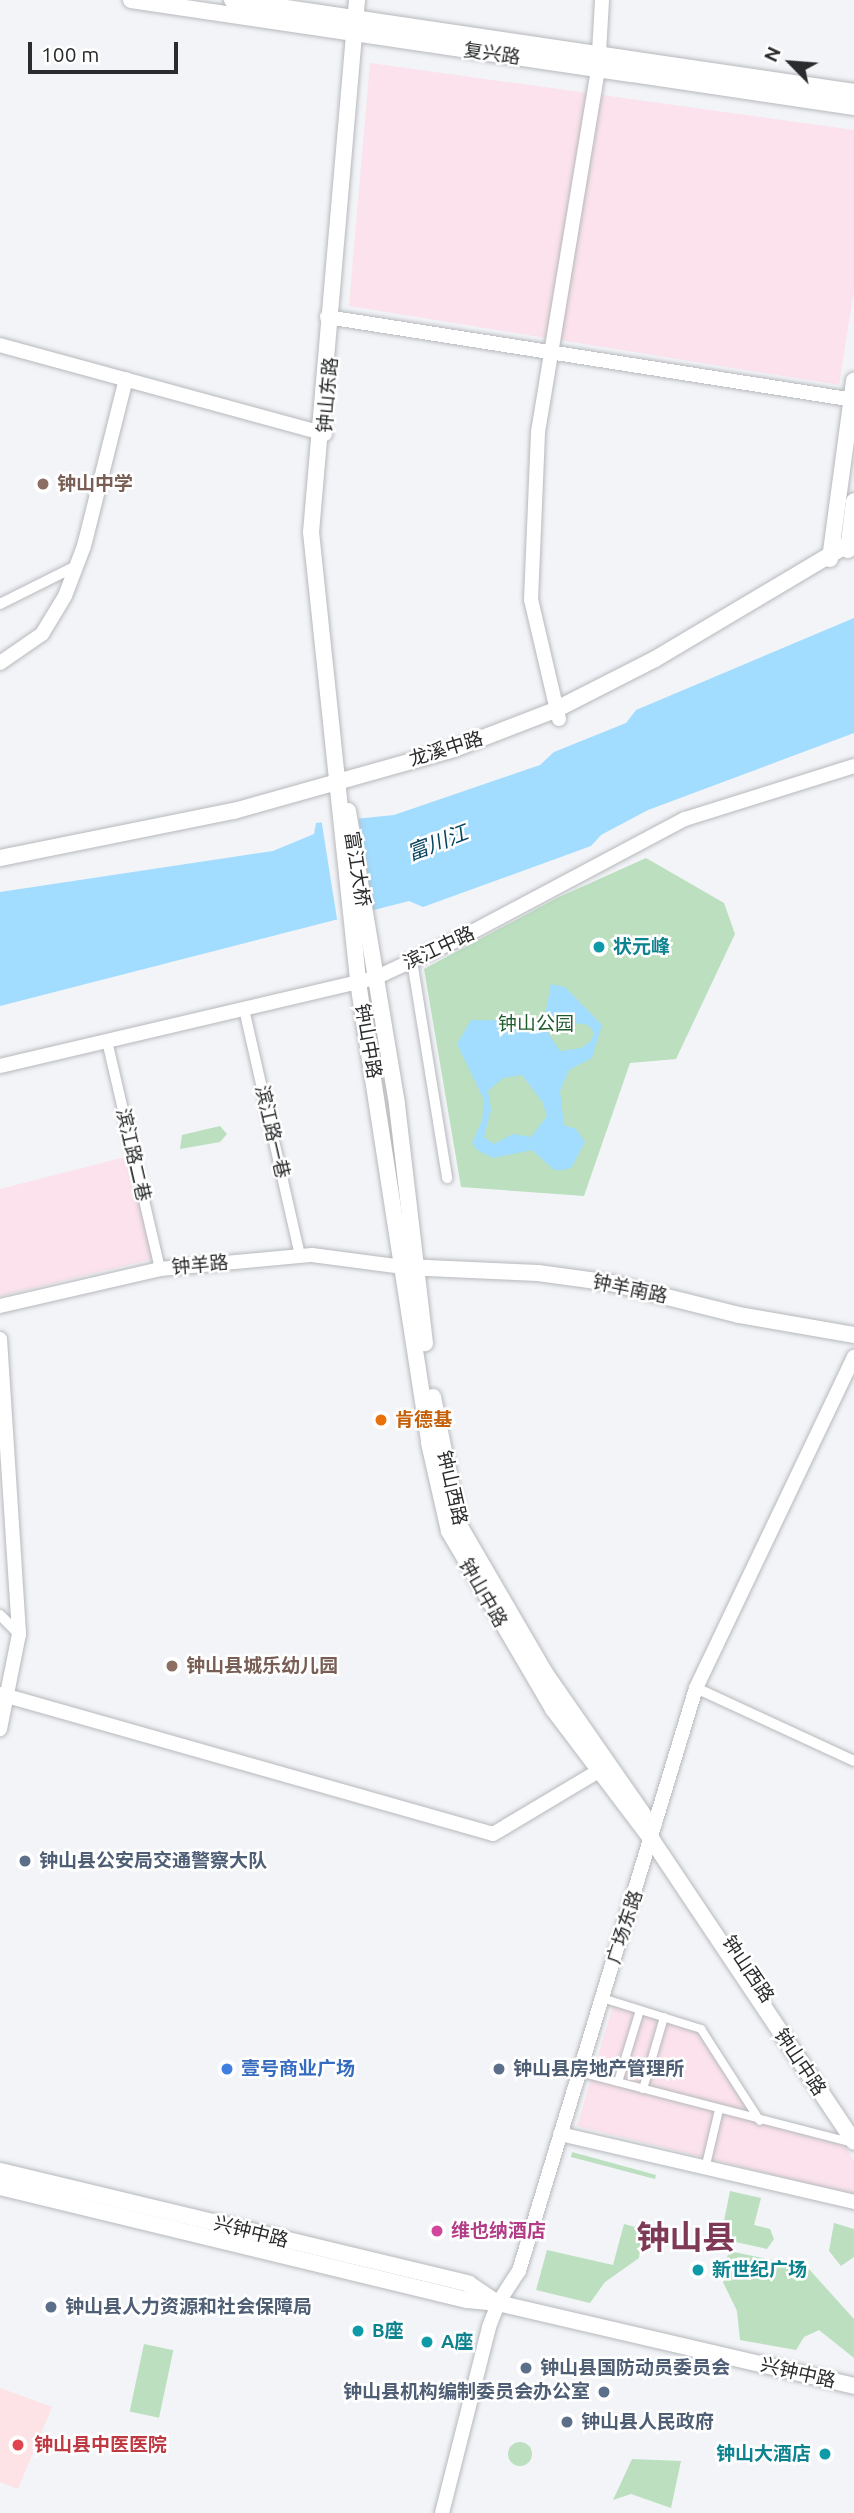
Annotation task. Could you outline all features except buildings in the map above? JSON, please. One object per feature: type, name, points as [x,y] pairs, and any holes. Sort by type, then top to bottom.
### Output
[{"type":"main road","name":"复兴路","points":[[131,0],[359,26],[597,62],[854,107]]},
{"type":"main road","name":"复兴路","points":[[232,0],[359,26]]},
{"type":"main road","name":"钟山东路","points":[[357,0],[359,26]]},
{"type":"main road","name":"钟山东路","points":[[339,785],[311,532],[359,26],[366,0]]},
{"type":"main road","name":"复兴路","points":[[597,62],[854,92]]},
{"type":"main road","points":[[844,552],[854,381]]},
{"type":"main road","points":[[844,552],[854,501]]},
{"type":"main road","name":"龙溪中路","points":[[0,858],[234,811],[457,758],[660,667],[844,552]]},
{"type":"main road","name":"龙溪中路","points":[[0,868],[237,821],[339,785]]},
{"type":"main road","name":"富江大桥","points":[[339,785],[361,947]]},
{"type":"main road","name":"钟山西路","points":[[361,947],[375,978],[397,1105],[409,1267],[433,1402],[459,1525],[545,1673],[854,2127]]},
{"type":"main road","name":"钟山中路","points":[[361,947],[358,982],[409,1267],[429,1443],[449,1531],[554,1712],[597,1772],[654,1836],[854,2143]]},
{"type":"main road","name":"钟羊南路","points":[[409,1267],[538,1273],[611,1283],[739,1315],[854,1335]]},
{"type":"main road","name":"兴钟中路","points":[[0,2171],[469,2284],[498,2303]]},
{"type":"main road","name":"兴钟中路","points":[[0,2187],[468,2300],[498,2303],[854,2386]]},
{"type":"street","points":[[560,713],[531,600],[538,432],[597,62],[602,0]]},
{"type":"street","points":[[331,317],[853,400]]},
{"type":"street","points":[[0,345],[322,433]]},
{"type":"street","points":[[0,663],[42,634],[56,617],[76,566],[126,380]]},
{"type":"street","points":[[0,604],[76,566]]},
{"type":"street","name":"滨江中路","points":[[0,1066],[375,978],[685,819],[854,766]]},
{"type":"street","points":[[412,961],[447,1178]]},
{"type":"street","name":"滨江路一巷","points":[[244,1009],[300,1256]]},
{"type":"street","name":"滨江路二巷","points":[[107,1041],[160,1269]]},
{"type":"street","name":"钟羊路","points":[[0,1306],[160,1269],[300,1256],[409,1267]]},
{"type":"street","points":[[0,1339],[19,1634],[4,1695],[0,1729]]},
{"type":"street","name":"广场东路","points":[[442,2513],[498,2303],[519,2271],[654,1836],[696,1688],[854,1357]]},
{"type":"street","points":[[0,1615],[19,1634]]},
{"type":"street","points":[[696,1688],[854,1761]]},
{"type":"street","points":[[4,1695],[226,1762],[493,1834],[597,1772]]},
{"type":"street","points":[[602,1998],[701,2029],[760,2120]]},
{"type":"street","points":[[618,2082],[640,2010]]},
{"type":"street","points":[[643,2089],[664,2017]]},
{"type":"street","points":[[579,2072],[854,2143]]},
{"type":"street","points":[[705,2169],[719,2110]]},
{"type":"street","points":[[560,2134],[854,2202]]},
{"type":"shaded area","points":[[370,63],[854,130],[854,290],[839,385],[349,306]]},
{"type":"shaded area","points":[[129,1156],[153,1259],[0,1296],[0,1189]]},
{"type":"shaded area","points":[[615,1999],[703,2026],[762,2118],[840,2138],[854,2161],[854,2195],[577,2126]]},
{"type":"shaded area","name":"钟山县中医医院","points":[[0,2388],[52,2407],[18,2489],[0,2482]]},
{"type":"green space","name":"钟山公园","points":[[646,858],[724,903],[735,934],[676,1059],[630,1063],[584,1196],[461,1187],[424,969],[557,898]]},
{"type":"green space","points":[[220,1126],[227,1134],[220,1142],[180,1149],[182,1135]]},
{"type":"green space","points":[[572,2152],[656,2175],[655,2179],[571,2157]]},
{"type":"green space","points":[[730,2191],[761,2198],[754,2225],[770,2229],[774,2239],[767,2249],[731,2241],[724,2221]]},
{"type":"green space","points":[[834,2223],[854,2229],[854,2257],[841,2266],[829,2251]]},
{"type":"green space","points":[[624,2224],[642,2229],[639,2258],[605,2282],[590,2303],[536,2290],[547,2250],[613,2265]]},
{"type":"green space","points":[[729,2251],[807,2267],[854,2319],[854,2358],[819,2330],[804,2337],[796,2350],[740,2340],[737,2311],[721,2278]]},
{"type":"green space","points":[[144,2344],[173,2350],[159,2418],[130,2411]]},
{"type":"green space","points":[[520,2442],[531,2449],[532,2454],[525,2465],[520,2466],[509,2459],[508,2454],[515,2443]]},
{"type":"green space","points":[[632,2459],[681,2461],[671,2508],[631,2494],[613,2500]]},
{"type":"water","name":"富川江","points":[[854,618],[854,733],[648,810],[601,835],[591,846],[423,907],[409,901],[0,1006],[0,892],[273,851],[314,834],[316,823],[394,815],[540,765],[554,752],[626,723],[636,710]]},
{"type":"water","points":[[551,984],[565,987],[602,1025],[592,1058],[569,1070],[560,1091],[564,1125],[576,1129],[585,1142],[571,1168],[562,1170],[554,1170],[532,1150],[493,1158],[477,1150],[472,1143],[482,1121],[484,1100],[457,1044],[471,1020],[544,1021]],"holes":[[[560,1021],[588,1025],[594,1033],[591,1041],[581,1048],[560,1051],[548,1033],[552,1023]],[[522,1075],[543,1103],[547,1116],[531,1137],[513,1134],[494,1144],[484,1137],[491,1110],[488,1091],[503,1078]]]},
{"type":"pier","points":[[358,815],[374,914],[337,920],[321,821]]},
{"type":"place","name":"钟山中学","points":[[43,484]]},
{"type":"place","name":"状元峰","points":[[599,947]]},
{"type":"place","name":"肯德基","points":[[381,1420]]},
{"type":"place","name":"钟山县城乐幼儿园","points":[[172,1666]]},
{"type":"place","name":"钟山县公安局交通警察大队","points":[[25,1861]]},
{"type":"place","name":"壹号商业广场","points":[[227,2069]]},
{"type":"place","name":"钟山县房地产管理所","points":[[499,2069]]},
{"type":"place","name":"维也纳酒店","points":[[437,2231]]},
{"type":"place","name":"新世纪广场","points":[[698,2270]]},
{"type":"place","name":"钟山县人力资源和社会保障局","points":[[51,2307]]},
{"type":"place","name":"B座","points":[[358,2331]]},
{"type":"place","name":"A座","points":[[427,2342]]},
{"type":"place","name":"钟山县国防动员委员会","points":[[526,2368]]},
{"type":"place","name":"钟山县机构编制委员会办公室","points":[[604,2392]]},
{"type":"place","name":"钟山县人民政府","points":[[567,2422]]},
{"type":"place","name":"钟山县中医医院","points":[[18,2445]]},
{"type":"place","name":"钟山大酒店","points":[[825,2454]]},
{"type":"district","name":"钟山县","points":[[686,2237]]}]
